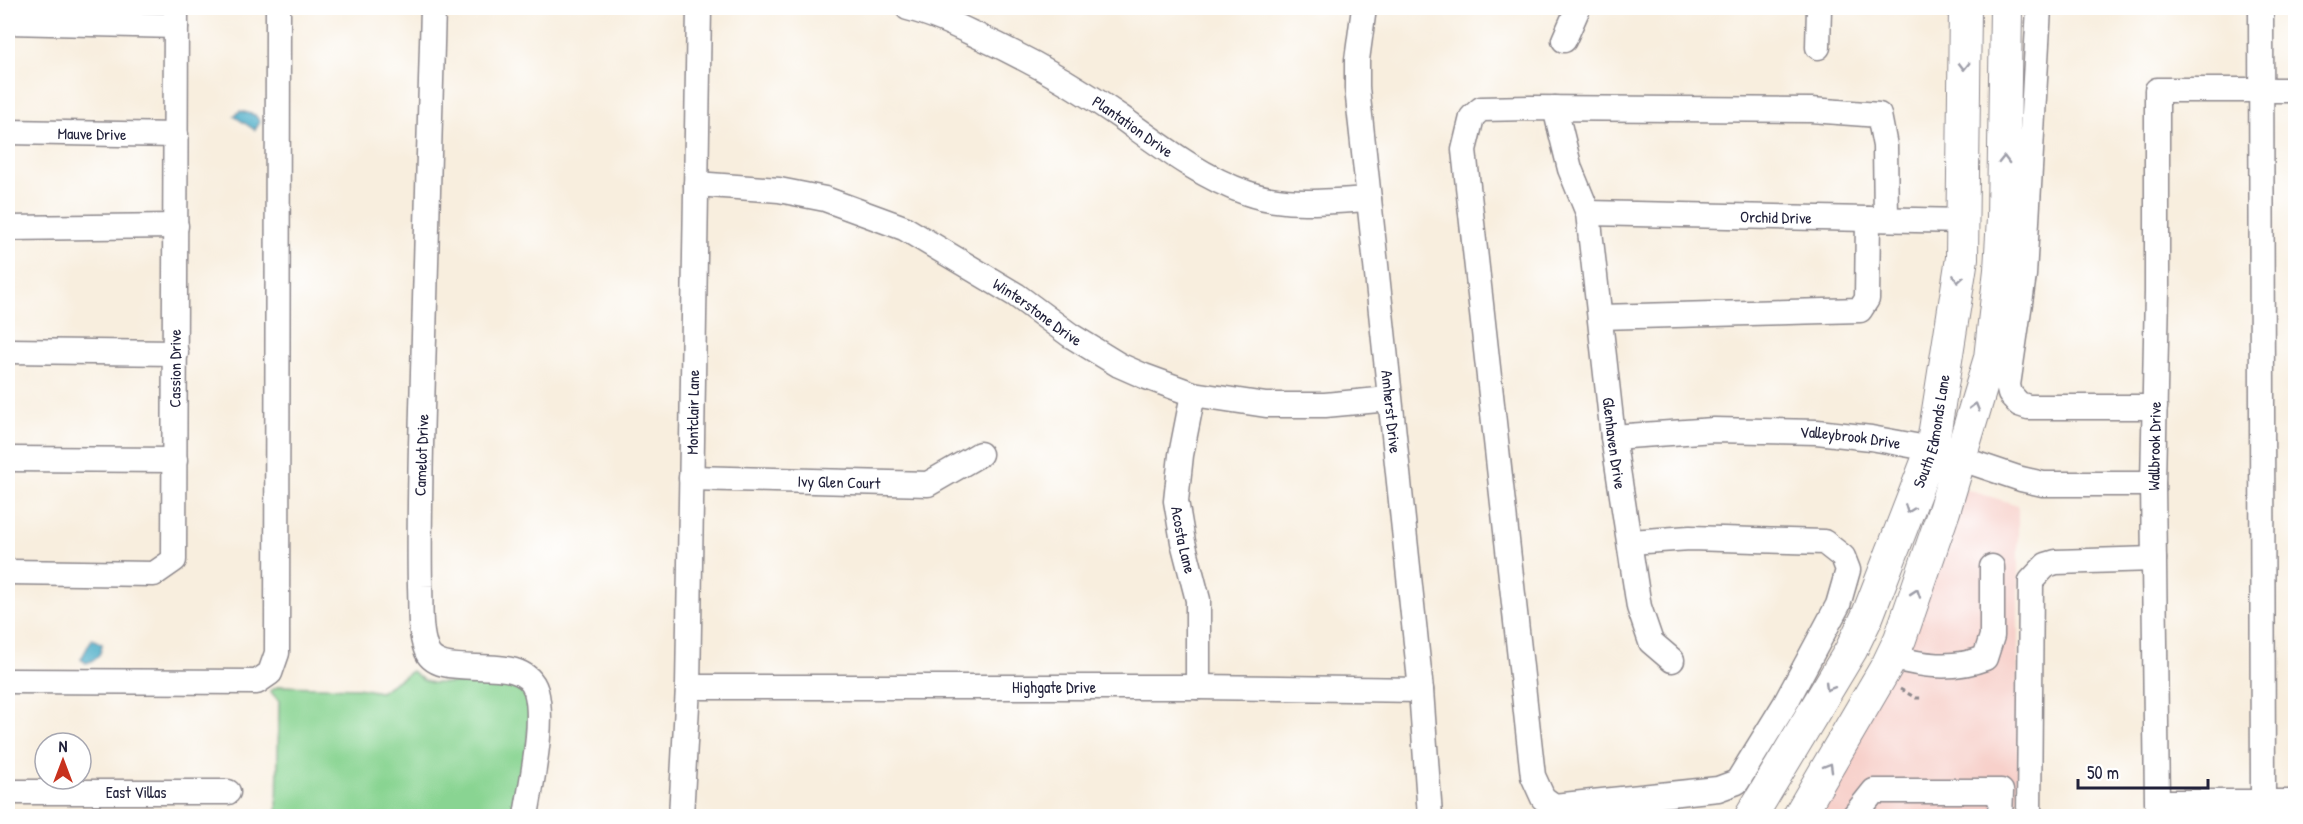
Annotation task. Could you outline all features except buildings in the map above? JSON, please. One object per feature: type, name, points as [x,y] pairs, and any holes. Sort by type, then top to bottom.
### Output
[{"type":"main road","name":"South Edmonds Lane","points":[[1800,816],[1892,671],[1900,639],[1944,511],[1946,453],[1964,221],[1965,8]]},
{"type":"main road","name":"South Edmonds Lane","points":[[1759,804],[1851,650],[1990,358],[2000,270],[2003,218],[2006,8]]},
{"type":"main road","points":[[1759,804],[1800,816]]},
{"type":"street","points":[[8,681],[257,682],[270,673],[277,653],[278,8]]},
{"type":"street","name":"Camelot Drive","points":[[434,8],[419,529],[421,618],[425,649],[430,658],[441,664],[508,669],[526,676],[536,690],[539,730],[526,816]]},
{"type":"street","name":"Montclair Lane","points":[[681,816],[688,687],[699,8]]},
{"type":"street","name":"Plantation Drive","points":[[908,8],[928,13],[1024,56],[1122,118],[1151,141],[1205,173],[1247,193],[1271,199],[1305,202],[1369,199]]},
{"type":"street","name":"Amherst Drive","points":[[1364,8],[1358,51],[1357,88],[1421,690],[1430,816]]},
{"type":"street","points":[[1564,39],[1578,8]]},
{"type":"street","points":[[1818,47],[1819,8]]},
{"type":"street","points":[[2039,8],[2024,275],[2010,367],[2008,385],[2010,394],[2019,404],[2028,407],[2155,407]]},
{"type":"street","points":[[2261,8],[2263,802],[2295,802]]},
{"type":"street","points":[[8,22],[176,16]]},
{"type":"street","name":"Cassion Drive","points":[[8,572],[154,574],[174,560],[176,16]]},
{"type":"street","name":"Wallbrook Drive","points":[[2262,90],[2157,90],[2153,484],[2157,802],[2263,802]]},
{"type":"street","points":[[2262,90],[2295,90]]},
{"type":"street","points":[[1600,316],[1860,310],[1867,299],[1885,147],[1879,115],[1812,110],[1555,108],[1481,109],[1472,117],[1464,150],[1533,776],[1543,798],[1554,806],[1718,789],[1737,782],[1785,704],[1838,605],[1848,570],[1843,557],[1824,542],[1689,538],[1630,542]]},
{"type":"street","name":"Glenhaven Drive","points":[[1555,108],[1570,169],[1588,213],[1613,437],[1639,607],[1651,642],[1672,660]]},
{"type":"street","name":"Mauve Drive","points":[[8,132],[176,135]]},
{"type":"street","name":"Winterstone Drive","points":[[696,184],[779,190],[825,199],[904,228],[1016,295],[1070,335],[1119,365],[1193,394],[1266,405],[1325,405],[1389,399]]},
{"type":"street","name":"Orchid Drive","points":[[1588,213],[1964,221]]},
{"type":"street","points":[[8,228],[176,226]]},
{"type":"street","points":[[8,351],[176,353]]},
{"type":"street","name":"Acosta Lane","points":[[1193,394],[1180,455],[1176,501],[1183,542],[1198,600],[1198,687]]},
{"type":"street","name":"Valleybrook Drive","points":[[1613,437],[1714,430],[1817,432],[1872,438],[1946,453],[2021,479],[2043,484],[2153,484]]},
{"type":"street","name":"Ivy Glen Court","points":[[691,478],[928,484],[980,454]]},
{"type":"street","points":[[8,459],[175,460]]},
{"type":"street","points":[[2030,816],[2031,581],[2046,565],[2056,562],[2154,559]]},
{"type":"street","points":[[1892,671],[1917,664],[1949,667],[1973,663],[1985,658],[1992,636],[1992,567]]},
{"type":"street","name":"Highgate Drive","points":[[688,687],[1198,687],[1421,690]]},
{"type":"street","points":[[1854,816],[1874,791],[2001,791],[2000,816]]},
{"type":"street","name":"East Villas","points":[[8,792],[228,792]]},
{"type":"path","points":[[1892,671],[1916,698],[1922,698]]},
{"type":"shaded area","points":[[1964,489],[2018,505],[2018,816],[1810,816]]},
{"type":"green space","points":[[412,671],[423,680],[432,683],[515,683],[524,687],[531,699],[521,816],[277,816],[279,701],[270,691],[279,686],[358,688],[380,692]]},
{"type":"water","points":[[240,111],[255,115],[260,122],[255,130],[234,116]]},
{"type":"water","points":[[92,639],[102,644],[100,652],[97,657],[86,663],[81,659]]}]
